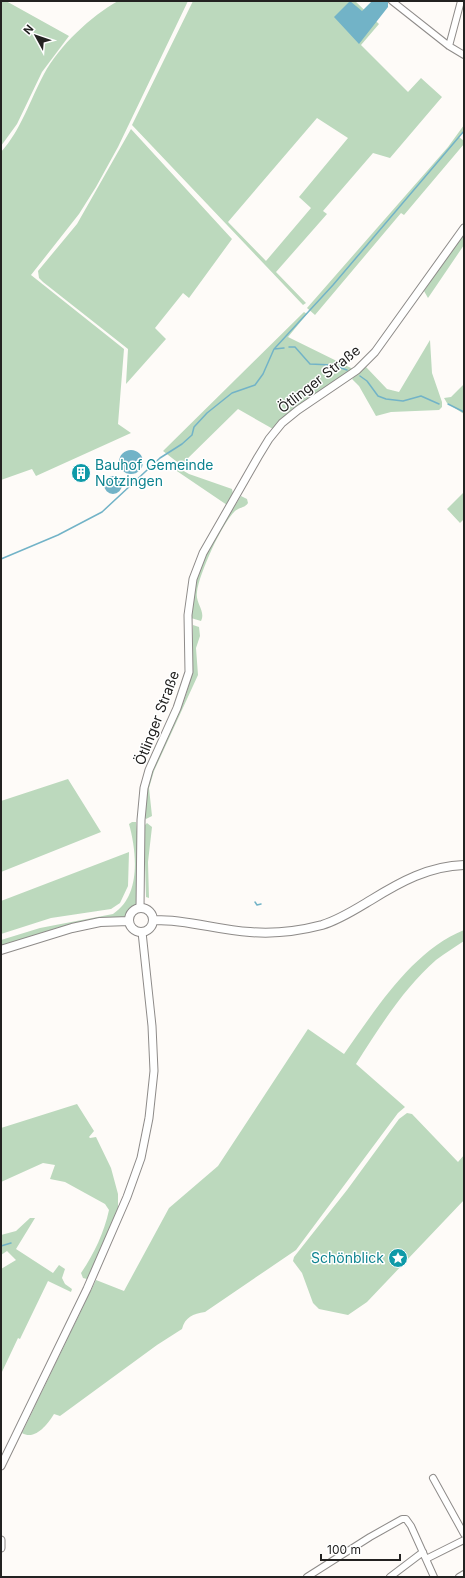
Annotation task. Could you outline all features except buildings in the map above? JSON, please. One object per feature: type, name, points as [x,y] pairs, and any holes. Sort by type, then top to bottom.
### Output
[{"type":"main road","points":[[153,920],[192,923],[249,932],[276,932],[302,929],[324,924],[343,916],[398,884],[423,872],[464,865]]},
{"type":"main road","points":[[140,908],[150,912],[153,920],[148,929],[142,932],[134,929],[129,921],[132,912],[140,908]]},
{"type":"main road","points":[[1,950],[72,928],[100,922],[129,921]]},
{"type":"street","points":[[449,46],[460,1]]},
{"type":"street","points":[[393,2],[449,46],[464,55]]},
{"type":"street","name":"Ötlinger Straße","points":[[140,908],[141,820],[144,788],[149,770],[177,708],[189,672],[188,614],[193,579],[203,553],[269,439],[282,424],[298,410],[357,370],[375,352],[464,228]]},
{"type":"street","points":[[1,1466],[87,1289],[127,1197],[141,1158],[149,1118],[154,1071],[152,1026],[142,932]]},
{"type":"street","points":[[433,1478],[464,1534]]},
{"type":"street","points":[[306,1577],[402,1519],[406,1519],[409,1522],[434,1577]]},
{"type":"street","points":[[1,1540],[1,1548]]},
{"type":"street","points":[[426,1559],[464,1540]]},
{"type":"street","points":[[390,1577],[422,1552]]},
{"type":"street","points":[[459,1577],[464,1574]]},
{"type":"green space","points":[[1,1],[6,1],[69,36],[42,72],[17,124],[1,146]]},
{"type":"green space","points":[[118,1],[188,1],[118,147],[96,187],[79,214],[31,275],[124,349],[118,424],[131,433],[36,476],[32,469],[1,480],[1,152],[14,134],[50,63],[76,33],[97,15]]},
{"type":"green space","points":[[193,1],[355,1],[379,24],[361,45],[408,92],[421,78],[442,97],[390,158],[373,153],[323,211],[327,214],[276,272],[306,303],[303,305],[132,125]],"holes":[[[317,118],[348,138],[299,197],[311,208],[266,261],[228,222]]]},
{"type":"green space","points":[[464,125],[464,130],[459,137],[464,141],[464,144],[404,215],[401,213],[315,315],[307,308],[448,147]]},
{"type":"green space","points":[[131,129],[232,239],[189,298],[183,293],[155,328],[166,339],[126,384],[128,349],[43,282],[39,278],[38,271],[77,224]]},
{"type":"green space","points":[[464,230],[464,245],[428,298],[424,291]]},
{"type":"green space","points":[[304,312],[307,314],[288,337],[353,369],[292,412],[273,429],[238,409],[181,465],[163,451]]},
{"type":"green space","points":[[430,340],[432,373],[442,402],[442,407],[439,410],[391,412],[376,416],[359,386],[352,379],[366,367],[387,389],[399,392]]},
{"type":"green space","points":[[464,384],[464,414],[447,403],[444,398],[451,397]]},
{"type":"green space","points":[[168,462],[189,474],[232,489],[233,494],[227,505],[165,463]]},
{"type":"green space","points":[[464,492],[464,519],[460,523],[447,509]]},
{"type":"green space","points":[[241,496],[247,499],[248,503],[235,511],[224,526],[202,573],[197,592],[197,600],[202,614],[201,621],[191,618],[194,587],[202,563]]},
{"type":"green space","points":[[193,625],[199,627],[200,636],[196,648],[198,675],[154,771],[149,788],[152,816],[146,819],[144,816],[149,783],[160,754],[180,711],[189,686],[192,661]]},
{"type":"green space","points":[[68,779],[101,832],[1,872],[1,801]]},
{"type":"green space","points":[[136,822],[139,878],[137,899],[135,906],[130,912],[124,917],[57,928],[1,946],[1,940],[40,928],[113,914],[122,906],[132,885],[134,873],[134,848],[129,824]]},
{"type":"green space","points":[[147,823],[152,827],[148,862],[149,898],[146,897],[144,826]]},
{"type":"green space","points":[[129,852],[128,886],[120,903],[111,909],[51,918],[1,934],[1,901]]},
{"type":"green space","points":[[464,930],[464,941],[436,960],[413,983],[392,1009],[356,1064],[405,1107],[398,1113],[296,1250],[205,1312],[187,1319],[182,1329],[157,1345],[60,1416],[54,1414],[45,1427],[41,1430],[32,1435],[22,1433],[96,1280],[124,1291],[169,1208],[218,1166],[308,1029],[344,1054],[396,983],[428,952],[445,940]]},
{"type":"green space","points":[[77,1104],[94,1131],[89,1137],[96,1137],[111,1168],[118,1194],[118,1213],[91,1274],[87,1279],[83,1278],[81,1273],[94,1251],[104,1227],[109,1210],[105,1204],[65,1182],[50,1179],[55,1165],[43,1163],[1,1182],[1,1128]]},
{"type":"green space","points":[[407,1113],[412,1114],[458,1162],[464,1155],[464,1200],[367,1302],[348,1315],[319,1309],[313,1303],[302,1273],[293,1261],[294,1257],[347,1190],[399,1119]]},
{"type":"green space","points":[[30,1218],[35,1218],[16,1249],[53,1273],[59,1265],[65,1269],[62,1278],[65,1284],[72,1289],[71,1292],[48,1281],[1,1374],[1,1269],[16,1260],[7,1251],[1,1255],[1,1235],[16,1231]]},
{"type":"water","points":[[350,1],[362,11],[372,1],[388,2],[388,7],[359,44],[334,17]]},
{"type":"water","points":[[131,450],[136,451],[142,457],[142,467],[136,473],[131,474],[126,473],[120,467],[119,462],[120,457],[126,451]]},
{"type":"water","points":[[113,476],[119,479],[122,485],[119,491],[113,494],[107,491],[104,485],[107,479]]},
{"type":"waterway","points":[[275,348],[333,285],[464,131]]},
{"type":"waterway","points":[[289,347],[295,347],[310,364],[332,365],[347,370]]},
{"type":"waterway","points":[[1,559],[58,535],[102,512],[160,458],[182,444],[192,435],[194,427],[207,413],[232,393],[255,385],[263,374],[274,349],[284,348]]},
{"type":"waterway","points":[[360,376],[367,381],[378,396],[386,399],[403,401],[421,396],[439,404]]},
{"type":"waterway","points":[[448,404],[464,412]]},
{"type":"waterway","points":[[255,902],[257,905],[261,904]]},
{"type":"waterway","points":[[1,1246],[11,1243]]},
{"type":"place","name":"Bauhof Gemeinde Notzingen","points":[[81,473]]},
{"type":"place","name":"Schönblick","points":[[398,1258]]}]
